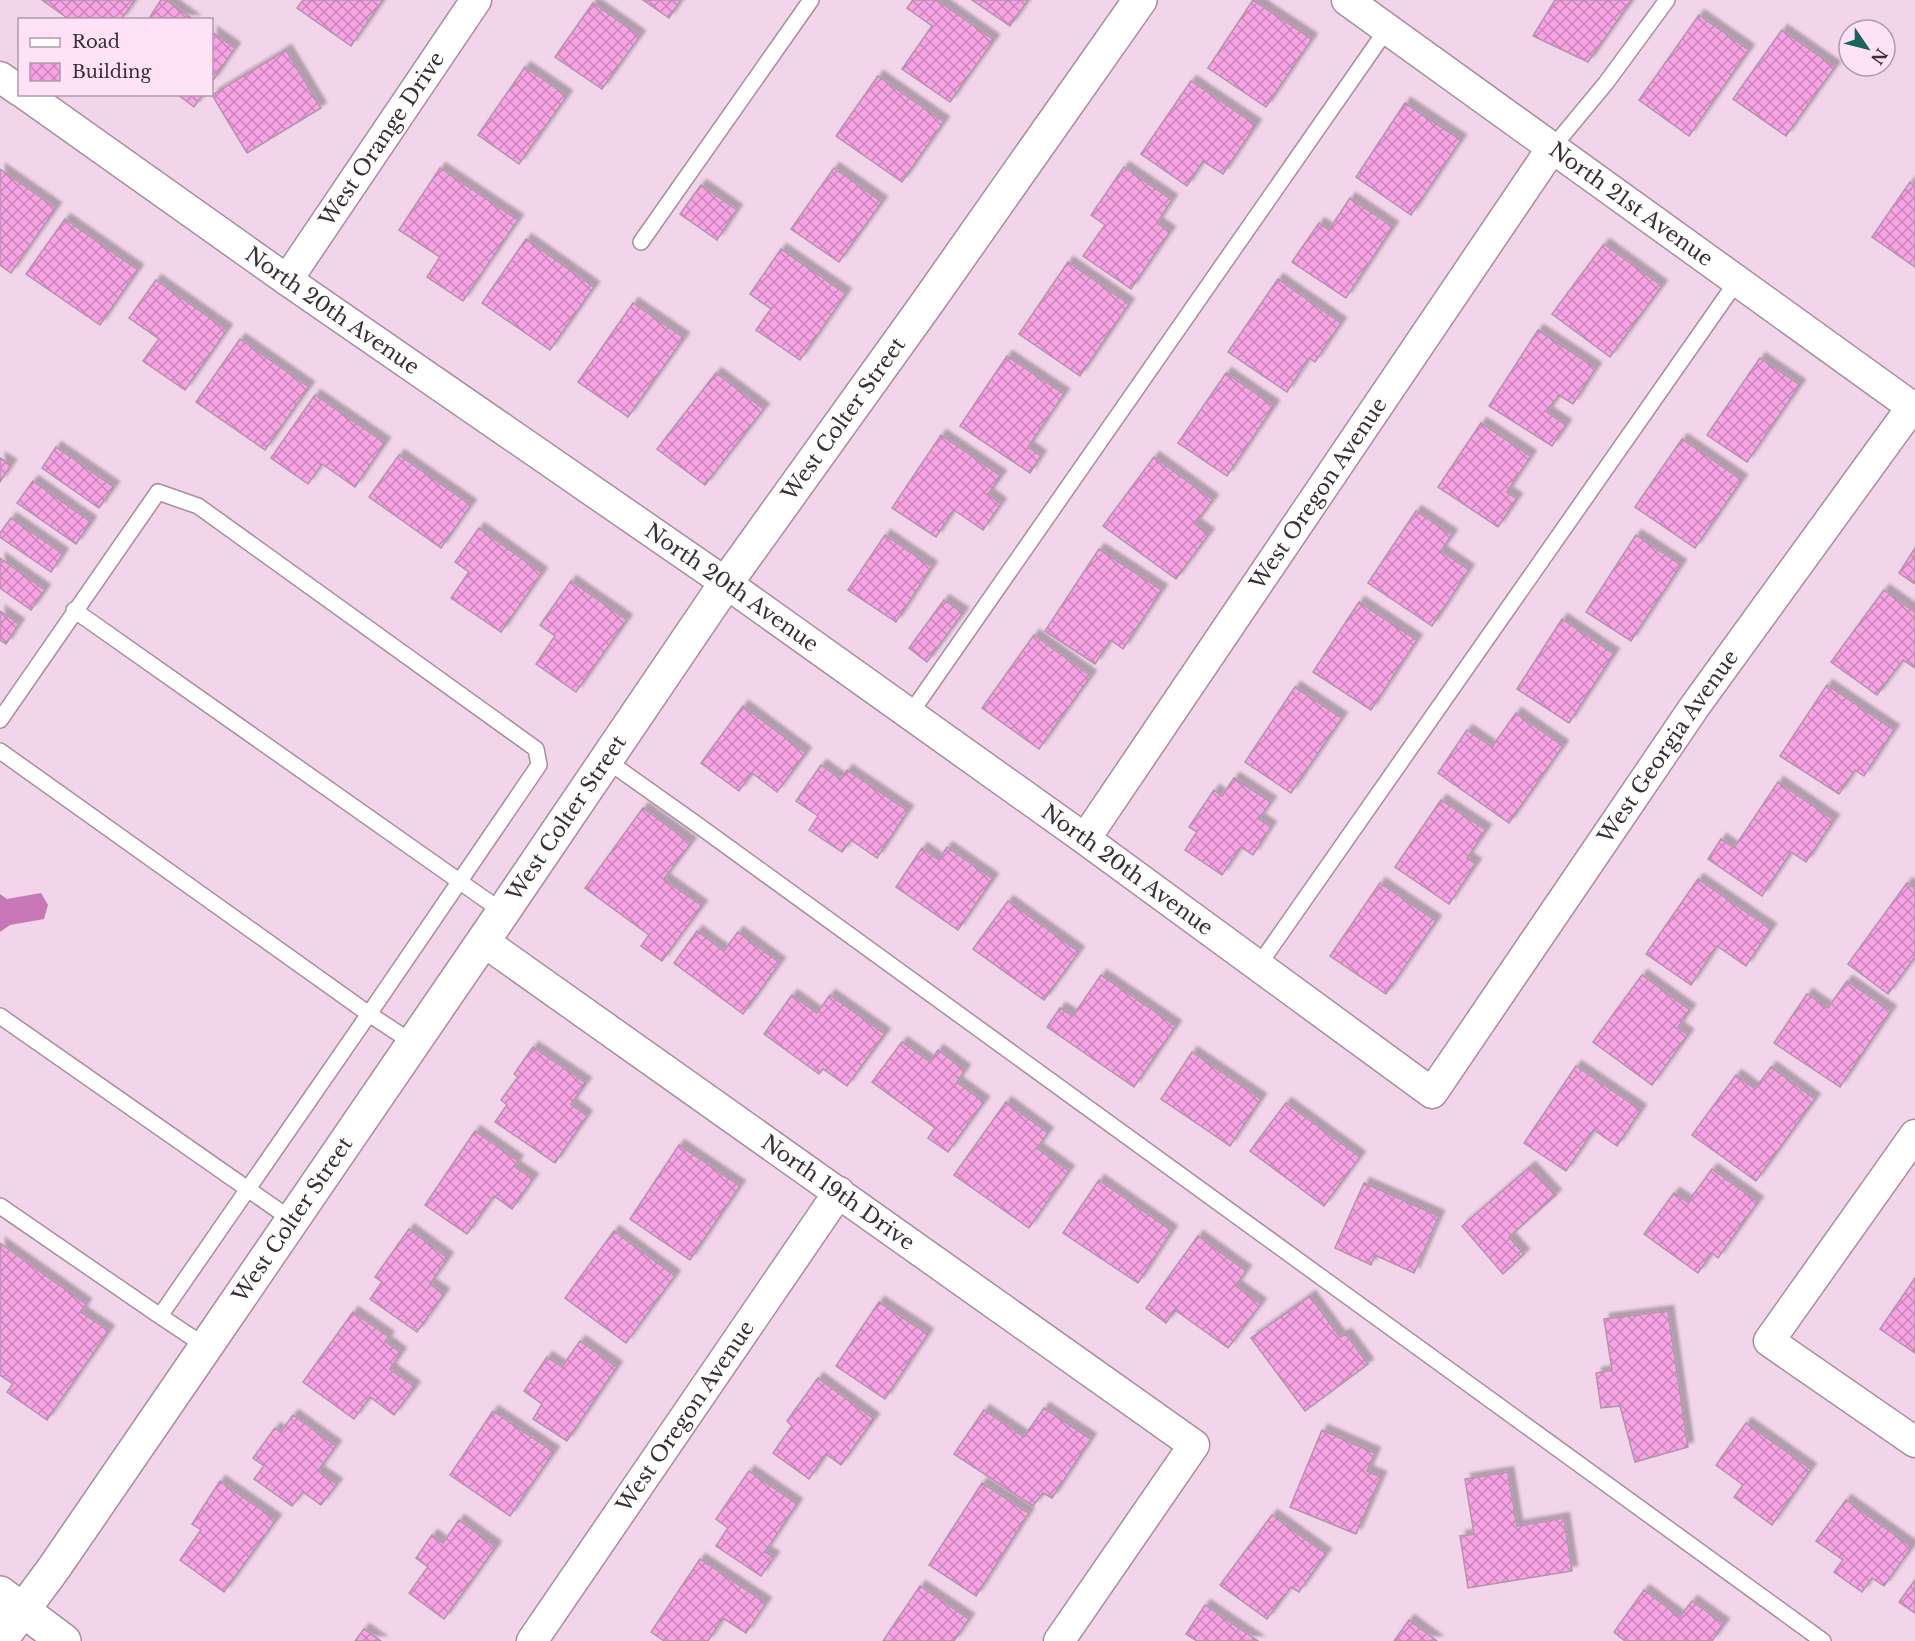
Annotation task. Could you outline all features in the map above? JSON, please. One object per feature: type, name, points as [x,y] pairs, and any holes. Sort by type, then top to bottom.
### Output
[{"type":"street","name":"West Orange Drive","points":[[287,280],[476,0]]},
{"type":"street","name":"West Colter Street","points":[[0,1641],[11,1602],[60,1558],[726,583],[1140,0]]},
{"type":"street","name":"North 21st Avenue","points":[[1347,0],[1913,408]]},
{"type":"street","points":[[0,77],[18,90]]},
{"type":"street","name":"North 20th Avenue","points":[[28,96],[287,280],[726,583],[1085,839],[1432,1094]]},
{"type":"street","name":"West Oregon Avenue","points":[[1085,839],[1552,148]]},
{"type":"street","name":"West Georgia Avenue","points":[[1432,1094],[1695,706],[1913,408]]},
{"type":"street","name":"North 19th Drive","points":[[483,941],[1194,1445],[1059,1641]]},
{"type":"street","points":[[1915,1135],[1769,1341],[1915,1442]]},
{"type":"street","name":"West Oregon Avenue","points":[[532,1641],[839,1192]]},
{"type":"street","points":[[11,1602],[64,1641]]},
{"type":"lane","points":[[641,243],[811,0]]},
{"type":"lane","points":[[1552,148],[1606,83],[1667,0]]},
{"type":"lane","points":[[910,714],[1387,29]]},
{"type":"lane","points":[[1258,966],[1737,281]]},
{"type":"lane","points":[[0,720],[74,610],[158,492],[198,506],[536,749],[539,765],[428,930],[160,1316]]},
{"type":"lane","points":[[74,610],[503,912]]},
{"type":"lane","points":[[0,751],[412,1043]]},
{"type":"lane","points":[[606,760],[1823,1641]]},
{"type":"lane","points":[[0,1016],[292,1220]]},
{"type":"lane","points":[[0,1206],[205,1346]]},
{"type":"shaded area","points":[[41,893],[48,905],[44,919],[10,925],[0,932],[0,894],[7,899]]},
{"type":"building","points":[[42,0],[135,0],[122,18],[67,18]]},
{"type":"building","points":[[161,0],[166,0],[191,18],[149,18]]},
{"type":"building","points":[[303,0],[383,0],[351,46],[297,8]]},
{"type":"building","points":[[643,0],[681,0],[669,18]]},
{"type":"building","points":[[913,0],[937,0],[994,40],[950,102],[902,69],[932,26],[907,8]]},
{"type":"building","points":[[972,0],[1028,0],[1010,26]]},
{"type":"building","points":[[1253,0],[1312,39],[1266,107],[1208,68]]},
{"type":"building","points":[[1555,0],[1632,0],[1588,62],[1533,36]]},
{"type":"building","points":[[593,3],[640,36],[602,89],[555,57]]},
{"type":"building","points":[[1699,15],[1749,50],[1689,136],[1639,100]]},
{"type":"building","points":[[1782,30],[1835,67],[1786,136],[1733,99]]},
{"type":"building","points":[[213,33],[235,48],[213,81]]},
{"type":"building","points":[[286,50],[321,108],[247,153],[213,94]]},
{"type":"building","points":[[525,67],[567,96],[519,164],[478,135]]},
{"type":"building","points":[[878,76],[944,122],[902,182],[836,136]]},
{"type":"building","points":[[1191,81],[1256,125],[1223,174],[1203,161],[1187,186],[1141,154]]},
{"type":"building","points":[[180,96],[202,96],[194,107]]},
{"type":"building","points":[[1405,103],[1461,140],[1411,215],[1356,177]]},
{"type":"building","points":[[1124,167],[1172,200],[1157,223],[1170,232],[1131,289],[1083,256],[1105,225],[1091,215]]},
{"type":"building","points":[[440,168],[518,220],[463,301],[427,277],[440,257],[399,230]]},
{"type":"building","points":[[834,168],[882,202],[839,262],[791,229]]},
{"type":"building","points":[[0,169],[56,208],[11,273],[0,265]]},
{"type":"building","points":[[1910,182],[1915,186],[1915,267],[1872,237]]},
{"type":"building","points":[[701,185],[737,210],[717,240],[680,214]]},
{"type":"building","points":[[1350,198],[1393,227],[1346,298],[1292,262],[1319,223],[1329,230]]},
{"type":"building","points":[[65,219],[138,270],[100,325],[26,274]]},
{"type":"building","points":[[526,239],[594,287],[550,350],[482,303]]},
{"type":"building","points":[[1604,244],[1662,286],[1610,357],[1552,314]]},
{"type":"building","points":[[781,249],[846,294],[800,360],[756,330],[771,309],[750,294]]},
{"type":"building","points":[[1068,262],[1129,304],[1080,376],[1019,334]]},
{"type":"building","points":[[1278,279],[1341,323],[1315,362],[1309,358],[1287,392],[1228,352]]},
{"type":"building","points":[[156,280],[227,330],[185,390],[143,361],[159,339],[129,318]]},
{"type":"building","points":[[633,303],[684,338],[628,417],[578,382]]},
{"type":"building","points":[[1538,330],[1596,368],[1573,404],[1559,395],[1547,412],[1566,425],[1552,446],[1489,406]]},
{"type":"building","points":[[240,339],[309,387],[265,450],[196,402]]},
{"type":"building","points":[[1007,356],[1064,394],[1028,447],[1041,456],[1030,473],[960,426]]},
{"type":"building","points":[[1760,358],[1800,385],[1747,462],[1707,435]]},
{"type":"building","points":[[716,373],[764,409],[705,485],[657,449]]},
{"type":"building","points":[[1226,373],[1274,406],[1227,476],[1178,443]]},
{"type":"building","points":[[315,395],[385,443],[355,487],[322,464],[308,484],[271,458]]},
{"type":"building","points":[[1481,423],[1531,456],[1507,492],[1517,499],[1498,527],[1438,487]]},
{"type":"building","points":[[941,435],[1001,476],[988,494],[1001,504],[983,530],[954,510],[936,537],[892,508]]},
{"type":"building","points":[[1682,439],[1742,480],[1695,548],[1635,507]]},
{"type":"building","points":[[56,447],[114,487],[99,508],[42,468]]},
{"type":"building","points":[[399,455],[471,505],[441,548],[369,497]]},
{"type":"building","points":[[1154,457],[1213,500],[1195,524],[1209,534],[1176,579],[1103,526]]},
{"type":"building","points":[[0,458],[11,465],[0,482]]},
{"type":"building","points":[[33,481],[91,522],[76,544],[17,503]]},
{"type":"building","points":[[1416,511],[1452,535],[1441,551],[1469,570],[1432,626],[1368,583]]},
{"type":"building","points":[[11,518],[63,554],[51,572],[0,537],[0,533]]},
{"type":"building","points":[[479,528],[542,573],[501,632],[451,598],[469,572],[455,562]]},
{"type":"building","points":[[885,535],[932,567],[896,622],[848,590]]},
{"type":"building","points":[[1636,535],[1681,565],[1631,641],[1586,612]]},
{"type":"building","points":[[1915,548],[1915,584],[1899,573]]},
{"type":"building","points":[[1099,549],[1162,590],[1123,649],[1111,640],[1095,664],[1045,631]]},
{"type":"building","points":[[0,558],[45,590],[31,610],[0,588]]},
{"type":"building","points":[[571,581],[627,620],[576,692],[536,664],[555,636],[540,625]]},
{"type":"building","points":[[1884,590],[1915,612],[1915,668],[1903,660],[1877,695],[1831,662]]},
{"type":"building","points":[[944,600],[963,613],[927,662],[909,648]]},
{"type":"building","points":[[1359,602],[1417,640],[1371,710],[1313,672]]},
{"type":"building","points":[[0,611],[19,624],[6,644],[0,640]]},
{"type":"building","points":[[1562,619],[1614,654],[1569,723],[1517,689]]},
{"type":"building","points":[[1034,635],[1091,676],[1039,749],[982,708]]},
{"type":"building","points":[[1827,685],[1894,730],[1864,776],[1855,770],[1839,794],[1780,756]]},
{"type":"building","points":[[1295,687],[1342,718],[1291,793],[1245,762]]},
{"type":"building","points":[[743,706],[806,753],[777,792],[752,773],[739,791],[701,763]]},
{"type":"building","points":[[1516,713],[1563,746],[1509,823],[1438,773],[1467,730],[1492,747]]},
{"type":"building","points":[[821,765],[841,779],[847,770],[908,811],[877,858],[851,840],[842,852],[809,830],[818,816],[796,801]]},
{"type":"building","points":[[1234,778],[1271,802],[1259,819],[1271,827],[1253,855],[1241,847],[1222,875],[1185,850],[1197,832],[1189,827],[1214,790],[1222,796]]},
{"type":"building","points":[[1778,782],[1834,820],[1806,862],[1791,852],[1762,896],[1708,859],[1721,839],[1734,848]]},
{"type":"building","points":[[1441,800],[1486,830],[1467,858],[1476,864],[1449,904],[1395,867]]},
{"type":"building","points":[[643,808],[691,843],[664,879],[702,906],[662,961],[641,946],[649,935],[585,888]]},
{"type":"building","points":[[947,847],[993,879],[958,930],[896,887],[922,848],[939,860]]},
{"type":"building","points":[[1698,879],[1771,929],[1746,966],[1717,946],[1691,985],[1646,954]]},
{"type":"building","points":[[1380,883],[1436,921],[1386,994],[1330,956]]},
{"type":"building","points":[[1907,883],[1915,889],[1915,957],[1888,994],[1848,964]]},
{"type":"building","points":[[1008,901],[1079,952],[1044,1000],[973,949]]},
{"type":"building","points":[[697,931],[724,951],[738,932],[780,963],[743,1014],[674,963]]},
{"type":"building","points":[[1101,975],[1176,1026],[1134,1087],[1047,1027],[1060,1008],[1073,1016]]},
{"type":"building","points":[[1642,975],[1690,1010],[1678,1027],[1688,1035],[1652,1085],[1593,1042]]},
{"type":"building","points":[[1847,981],[1891,1011],[1840,1087],[1774,1043],[1807,994],[1828,1008]]},
{"type":"building","points":[[792,995],[817,1013],[830,995],[885,1034],[847,1086],[823,1069],[819,1074],[764,1034]]},
{"type":"building","points":[[902,1042],[930,1062],[938,1050],[965,1070],[957,1082],[984,1102],[948,1152],[928,1138],[935,1128],[872,1082]]},
{"type":"building","points":[[533,1047],[586,1083],[571,1104],[587,1116],[555,1163],[495,1122],[507,1105],[501,1100],[518,1077],[514,1074]]},
{"type":"building","points":[[1192,1052],[1261,1099],[1230,1146],[1161,1099]]},
{"type":"building","points":[[1576,1066],[1641,1110],[1617,1146],[1594,1130],[1566,1171],[1524,1143]]},
{"type":"building","points":[[1771,1067],[1815,1099],[1756,1181],[1692,1135],[1736,1075],[1755,1089]]},
{"type":"building","points":[[1006,1102],[1048,1133],[1037,1148],[1069,1171],[1029,1228],[954,1175]]},
{"type":"building","points":[[1286,1103],[1360,1157],[1324,1206],[1250,1151]]},
{"type":"building","points":[[475,1131],[518,1161],[514,1166],[533,1179],[512,1209],[494,1196],[467,1234],[425,1205]]},
{"type":"building","points":[[679,1145],[740,1186],[690,1260],[630,1219]]},
{"type":"building","points":[[1530,1167],[1556,1195],[1509,1237],[1524,1254],[1503,1274],[1462,1226]]},
{"type":"building","points":[[1712,1169],[1758,1202],[1718,1258],[1712,1253],[1698,1273],[1644,1234],[1674,1193],[1688,1202]]},
{"type":"building","points":[[1099,1180],[1172,1231],[1138,1283],[1063,1233]]},
{"type":"building","points":[[1364,1183],[1439,1216],[1414,1273],[1375,1255],[1371,1265],[1335,1248]]},
{"type":"building","points":[[409,1229],[448,1258],[430,1284],[444,1294],[417,1332],[370,1299],[382,1282],[375,1277]]},
{"type":"building","points":[[614,1231],[675,1276],[626,1343],[565,1298]]},
{"type":"building","points":[[1198,1236],[1246,1271],[1236,1286],[1261,1304],[1228,1348],[1175,1310],[1166,1323],[1146,1308]]},
{"type":"building","points":[[0,1243],[86,1304],[81,1312],[109,1331],[47,1420],[7,1392],[13,1384],[0,1375]]},
{"type":"building","points":[[1915,1278],[1915,1353],[1880,1329]]},
{"type":"building","points":[[1310,1296],[1340,1337],[1346,1334],[1368,1364],[1305,1411],[1251,1338]]},
{"type":"building","points":[[879,1302],[928,1334],[885,1399],[836,1366]]},
{"type":"building","points":[[1668,1311],[1688,1447],[1635,1462],[1620,1406],[1601,1408],[1596,1373],[1612,1370],[1604,1319]]},
{"type":"building","points":[[353,1312],[389,1337],[385,1341],[401,1353],[390,1369],[415,1387],[394,1415],[370,1397],[354,1419],[303,1382]]},
{"type":"building","points":[[580,1341],[617,1367],[567,1441],[533,1419],[542,1404],[524,1391],[547,1357],[562,1367]]},
{"type":"building","points":[[818,1378],[874,1419],[841,1465],[826,1454],[809,1479],[773,1453],[792,1426],[787,1421]]},
{"type":"building","points":[[1044,1408],[1091,1439],[1052,1498],[1043,1493],[1033,1506],[954,1454],[984,1410],[1024,1437]]},
{"type":"building","points":[[493,1411],[554,1452],[510,1516],[450,1475]]},
{"type":"building","points":[[293,1415],[336,1446],[318,1471],[337,1484],[321,1505],[303,1492],[292,1506],[254,1479],[264,1466],[253,1458],[275,1428],[281,1432]]},
{"type":"building","points":[[1746,1423],[1811,1469],[1772,1525],[1734,1497],[1743,1485],[1716,1465]]},
{"type":"building","points":[[1322,1430],[1375,1453],[1367,1471],[1381,1477],[1356,1534],[1290,1507]]},
{"type":"building","points":[[749,1471],[797,1504],[765,1552],[774,1557],[761,1576],[716,1546],[728,1528],[716,1519]]},
{"type":"building","points":[[1508,1472],[1517,1526],[1564,1518],[1572,1571],[1468,1588],[1460,1536],[1474,1534],[1465,1479]]},
{"type":"building","points":[[220,1481],[276,1520],[224,1592],[180,1560],[201,1530],[192,1524]]},
{"type":"building","points":[[982,1483],[1029,1513],[976,1596],[929,1565]]},
{"type":"building","points":[[1846,1500],[1912,1547],[1884,1586],[1872,1578],[1862,1592],[1834,1572],[1843,1560],[1816,1541]]},
{"type":"building","points":[[1272,1515],[1326,1554],[1299,1592],[1291,1587],[1267,1619],[1220,1585]]},
{"type":"building","points":[[459,1520],[496,1547],[444,1619],[409,1593],[428,1567],[416,1558],[432,1535],[443,1543]]},
{"type":"building","points":[[700,1559],[766,1603],[746,1633],[723,1618],[708,1641],[664,1641],[651,1632]]},
{"type":"building","points":[[1915,1580],[1915,1613],[1899,1602]]},
{"type":"building","points":[[920,1586],[969,1619],[954,1641],[883,1641]]},
{"type":"building","points":[[1644,1590],[1680,1617],[1692,1601],[1724,1624],[1712,1641],[1625,1641],[1614,1632]]},
{"type":"building","points":[[1205,1605],[1258,1641],[1197,1641],[1186,1634]]},
{"type":"building","points":[[1409,1620],[1437,1641],[1394,1641]]},
{"type":"building","points":[[364,1629],[381,1641],[355,1641]]}]
